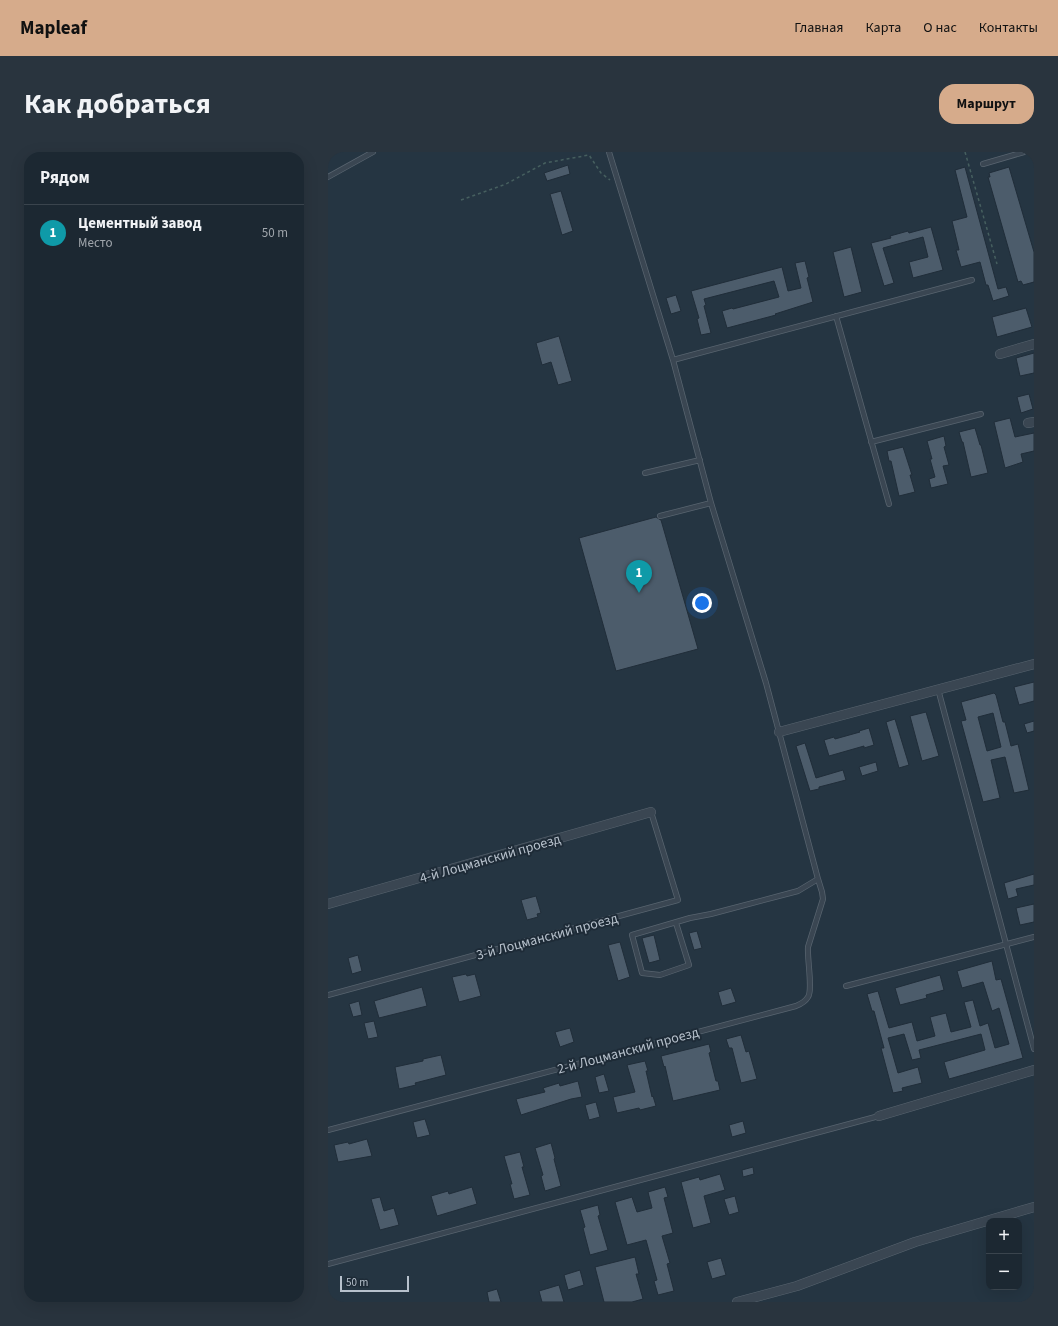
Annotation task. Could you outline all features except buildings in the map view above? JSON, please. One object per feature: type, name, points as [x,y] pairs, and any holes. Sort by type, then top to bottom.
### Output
[{"type":"street","points":[[1000,354],[1034,344]]},
{"type":"street","points":[[779,732],[1034,664]]},
{"type":"street","name":"4-й Лоцманский проезд","points":[[328,904],[651,812]]},
{"type":"street","points":[[880,1116],[1034,1070]]},
{"type":"street","points":[[737,1302],[797,1286],[915,1242],[1034,1207]]},
{"type":"lane","points":[[328,177],[373,152]]},
{"type":"lane","name":"2-й Лоцманский проезд","points":[[328,1130],[796,1006],[804,1002],[809,996],[807,954],[823,896],[766,683],[711,503],[673,360],[609,152]]},
{"type":"lane","points":[[983,164],[1024,152]]},
{"type":"lane","points":[[673,360],[972,280]]},
{"type":"lane","points":[[836,316],[889,504]]},
{"type":"lane","points":[[871,442],[981,414]]},
{"type":"lane","points":[[645,474],[700,460]]},
{"type":"lane","points":[[660,516],[711,503]]},
{"type":"lane","points":[[938,689],[1034,1048]]},
{"type":"lane","name":"3-й Лоцманский проезд","points":[[328,996],[678,900],[651,812]]},
{"type":"lane","points":[[676,923],[689,964],[660,975],[642,973],[632,936],[676,923],[798,891],[818,879]]},
{"type":"lane","points":[[846,986],[1034,937]]},
{"type":"lane","points":[[328,1264],[880,1116]]},
{"type":"path","points":[[965,152],[997,264]]},
{"type":"path","points":[[461,200],[506,184],[545,162],[589,155],[602,172],[620,189]]},
{"type":"place","name":"Цементный завод","points":[[639,593]]}]
